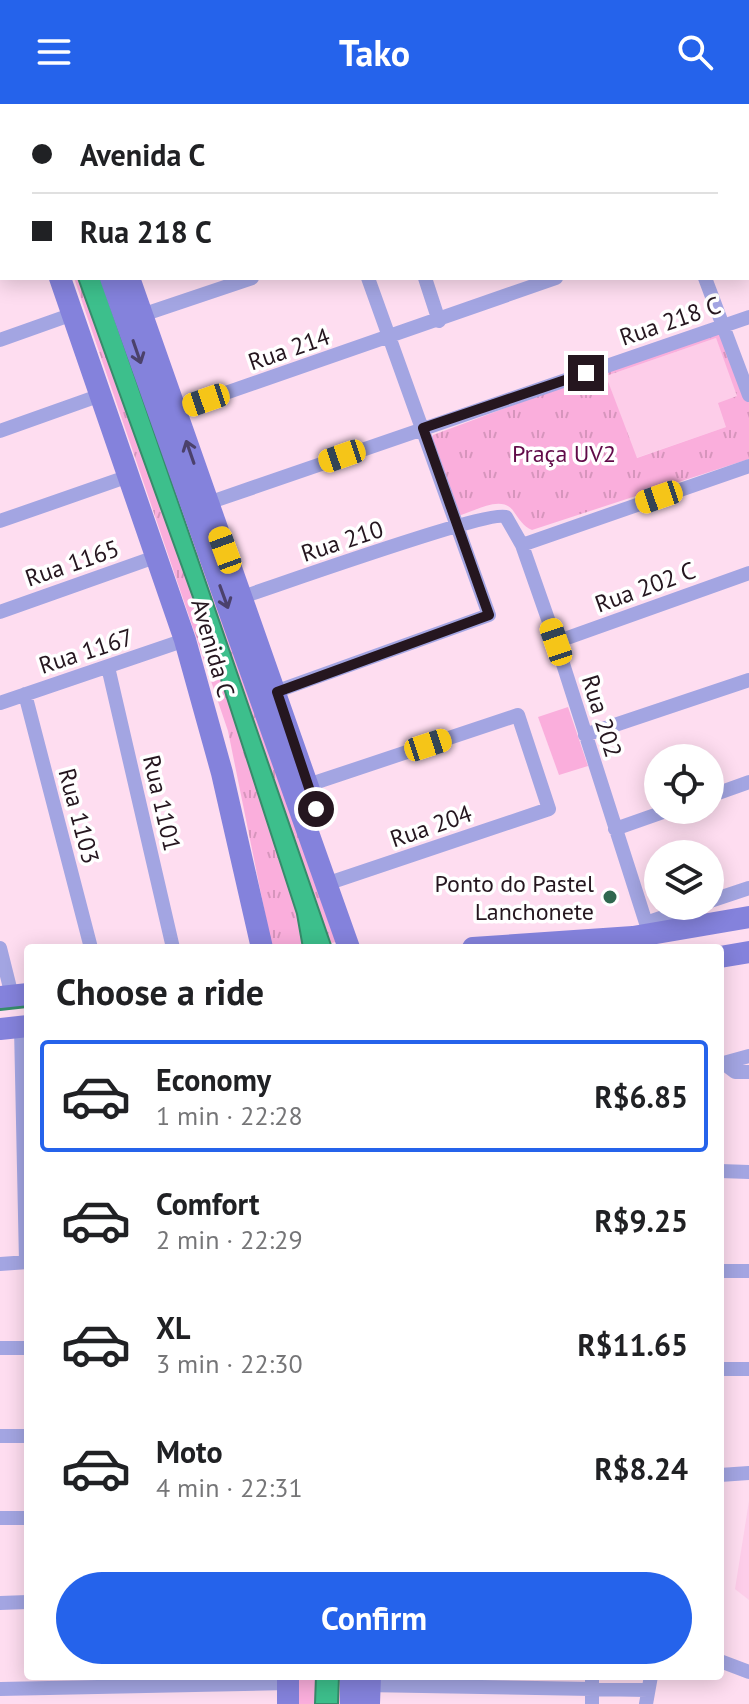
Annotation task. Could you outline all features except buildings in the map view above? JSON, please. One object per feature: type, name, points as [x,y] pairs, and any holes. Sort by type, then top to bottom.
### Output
[{"type":"street","name":"Avenida C","points":[[61,280],[185,640],[222,773],[261,944]]},
{"type":"street","name":"Avenida C","points":[[112,280],[208,503],[242,597],[269,694]]},
{"type":"street","name":"Avenida C","points":[[130,280],[168,414],[333,882],[348,944]]},
{"type":"street","points":[[142,315],[246,280]]},
{"type":"street","points":[[269,694],[489,615],[369,280]]},
{"type":"street","points":[[426,280],[439,321]]},
{"type":"street","name":"Rua 214","points":[[168,414],[551,280]]},
{"type":"street","points":[[706,280],[749,395]]},
{"type":"street","points":[[0,340],[73,314]]},
{"type":"street","name":"Rua 218 C","points":[[208,503],[749,317]]},
{"type":"street","points":[[0,431],[101,395]]},
{"type":"street","points":[[522,545],[749,466]]},
{"type":"street","points":[[0,521],[129,476]]},
{"type":"street","name":"Rua 202","points":[[456,527],[502,515],[522,545],[615,829],[640,936]]},
{"type":"street","name":"Rua 210","points":[[242,597],[456,527]]},
{"type":"street","name":"Rua 1165","points":[[0,612],[158,556]]},
{"type":"street","name":"Rua 202 C","points":[[556,642],[749,573]]},
{"type":"street","name":"Rua 1167","points":[[0,703],[185,640]]},
{"type":"street","name":"Rua 1101","points":[[108,667],[172,944]]},
{"type":"street","points":[[585,735],[749,680]]},
{"type":"street","name":"Rua 1103","points":[[25,694],[90,944]]},
{"type":"street","name":"Rua 204","points":[[300,786],[518,715],[549,809],[333,882]]},
{"type":"street","points":[[724,791],[749,782]]},
{"type":"street","points":[[615,829],[644,819]]},
{"type":"street","name":"Avenida C","points":[[333,882],[362,944]]},
{"type":"street","points":[[724,896],[749,888]]},
{"type":"street","points":[[529,944],[640,936],[749,917]]},
{"type":"street","points":[[640,936],[670,920]]},
{"type":"street","points":[[0,948],[13,996]]},
{"type":"street","points":[[724,956],[749,952]]},
{"type":"street","points":[[16,1028],[24,1198]]},
{"type":"street","points":[[724,1063],[749,1056]]},
{"type":"street","points":[[724,1066],[735,1072],[749,1072]]},
{"type":"street","points":[[724,1171],[749,1172]]},
{"type":"street","points":[[0,1264],[24,1262]]},
{"type":"street","points":[[724,1271],[749,1271]]},
{"type":"street","points":[[0,1348],[24,1348]]},
{"type":"street","points":[[724,1369],[749,1369]]},
{"type":"street","points":[[0,1436],[24,1436]]},
{"type":"street","points":[[724,1475],[749,1473]]},
{"type":"street","points":[[0,1518],[24,1518]]},
{"type":"street","points":[[0,1603],[24,1602]]},
{"type":"street","points":[[724,1663],[749,1672]]},
{"type":"street","points":[[0,1689],[288,1688]]},
{"type":"street","points":[[360,1688],[648,1690]]},
{"type":"shaded area","points":[[79,280],[102,280],[331,944],[302,944],[297,914],[208,639]]},
{"type":"shaded area","points":[[716,338],[738,396],[726,427],[636,458],[606,376]]},
{"type":"shaded area","points":[[749,1501],[749,1600],[735,1589]]},
{"type":"shaded area","points":[[316,1680],[339,1680],[338,1704],[315,1704]]},
{"type":"green space","points":[[75,280],[116,280],[336,942],[271,944],[228,731]]},
{"type":"green space","name":"Praça UV2","points":[[718,329],[749,400],[749,459],[532,530],[503,504],[489,505],[461,515],[456,513],[433,435]],"holes":[[[716,338],[737,396],[718,403],[726,427],[637,458],[606,376]]]},
{"type":"green space","points":[[568,707],[588,766],[559,775],[538,717]]},
{"type":"green space","points":[[296,1680],[348,1680],[347,1704],[296,1704]]},
{"type":"waterway","points":[[0,1009],[24,1006]]},
{"type":"place","name":"Ponto do Pastel Lanchonete","points":[[610,897]]},
{"type":"route","points":[[316,809],[277,692],[489,615],[423,428],[586,373]]}]
